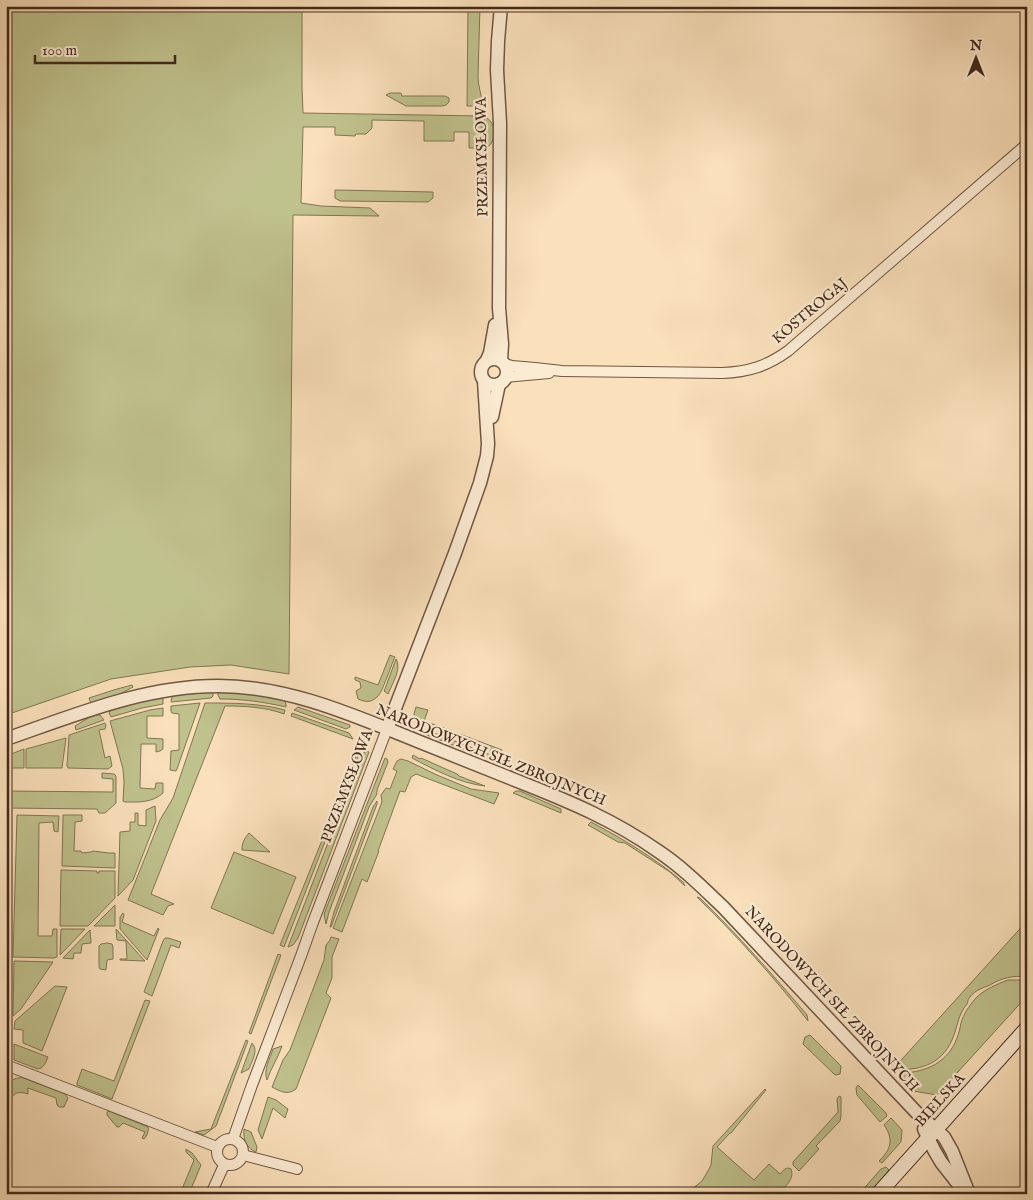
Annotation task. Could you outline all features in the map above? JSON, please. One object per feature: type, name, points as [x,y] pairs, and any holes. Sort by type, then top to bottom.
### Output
[{"type":"main road","name":"BIELSKA","points":[[878,1194],[1027,1028]]},
{"type":"street","name":"PRZEMYSŁOWA","points":[[233,1139],[386,729],[455,553],[476,496],[487,456],[503,372],[499,308],[500,123],[497,56],[501,6]]},
{"type":"street","name":"KOSTROGAJ","points":[[503,372],[722,373],[745,371],[763,366],[788,350],[1027,144]]},
{"type":"street","name":"PRZEMYSŁOWA","points":[[487,360],[492,348],[499,308]]},
{"type":"street","points":[[494,358],[503,372],[491,385],[484,381],[480,372],[482,365],[487,360],[494,358]]},
{"type":"street","name":"PRZEMYSŁOWA","points":[[484,381],[488,444]]},
{"type":"street","name":"NARODOWYCH SIŁ ZBROJNYCH","points":[[6,738],[130,698],[173,689],[216,686],[250,688],[290,694],[322,705],[590,811],[663,854],[700,884],[723,907],[917,1113],[932,1134],[944,1137],[952,1151],[968,1194]]},
{"type":"street","points":[[7,1066],[217,1148]]},
{"type":"street","points":[[233,1139],[241,1145],[243,1155],[238,1163],[224,1165],[217,1158],[217,1148],[224,1140],[233,1139]]},
{"type":"street","points":[[243,1155],[297,1169]]},
{"type":"street","points":[[211,1194],[224,1165]]},
{"type":"green space","points":[[6,6],[302,6],[303,113],[482,116],[482,148],[469,148],[469,132],[454,132],[454,141],[424,141],[424,121],[372,120],[372,128],[366,134],[356,134],[355,136],[335,135],[335,127],[303,127],[301,203],[321,206],[370,208],[379,216],[293,215],[289,674],[231,665],[190,667],[111,679],[6,715]]},
{"type":"green space","points":[[468,6],[480,6],[478,76],[482,106],[467,106]]},
{"type":"green space","points":[[401,93],[402,96],[445,96],[449,98],[449,102],[442,106],[406,106],[386,95]]},
{"type":"green space","points":[[484,117],[489,119],[494,127],[492,142],[485,149]]},
{"type":"green space","points":[[335,190],[433,192],[433,198],[428,202],[340,201],[335,198]]},
{"type":"green space","points":[[390,655],[395,657],[379,694],[370,701],[358,699],[356,691],[361,688],[360,682],[355,680],[355,677],[378,685]]},
{"type":"green space","points":[[396,659],[398,663],[397,672],[388,694],[384,691]]},
{"type":"green space","points":[[132,685],[133,687],[118,695],[91,704],[89,698]]},
{"type":"green space","points":[[213,692],[211,698],[171,702],[174,695]]},
{"type":"green space","points":[[218,692],[244,692],[284,700],[286,707],[253,701],[220,699]]},
{"type":"green space","points":[[163,699],[163,704],[111,717],[109,713],[111,710],[134,703]]},
{"type":"green space","points":[[200,703],[177,769],[176,771],[170,770],[171,751],[179,750],[179,714],[172,713],[171,706]]},
{"type":"green space","points":[[205,703],[235,703],[285,710],[284,714],[262,708],[225,706],[151,894],[174,904],[168,906],[163,915],[128,900],[160,820],[173,798]]},
{"type":"green space","points":[[298,707],[350,725],[350,727],[346,729],[294,710]]},
{"type":"green space","points":[[416,707],[428,710],[424,721],[452,731],[451,735],[416,720],[414,714]]},
{"type":"green space","points":[[163,708],[163,716],[147,716],[147,738],[163,739],[163,749],[156,752],[156,744],[141,744],[140,788],[155,789],[156,783],[163,783],[163,793],[150,800],[125,802],[123,801],[123,769],[110,721]]},
{"type":"green space","points":[[292,713],[349,733],[353,739],[291,716]]},
{"type":"green space","points":[[96,715],[100,715],[104,720],[76,730],[75,726]]},
{"type":"green space","points":[[105,723],[105,729],[99,730],[105,758],[110,756],[112,766],[108,769],[68,768],[69,735]]},
{"type":"green space","points":[[429,731],[506,761],[502,764],[427,735]]},
{"type":"green space","points":[[457,733],[502,750],[500,754],[456,737]]},
{"type":"green space","points":[[66,738],[62,768],[26,768],[26,749]]},
{"type":"green space","points":[[359,748],[361,749],[284,947],[280,945]]},
{"type":"green space","points":[[24,749],[24,768],[6,768],[6,756]]},
{"type":"green space","points":[[367,751],[369,752],[298,938],[293,945],[288,947],[362,754]]},
{"type":"green space","points":[[413,755],[485,786],[447,775],[412,758]]},
{"type":"green space","points":[[385,758],[388,762],[377,794],[369,807],[326,924],[324,914]]},
{"type":"green space","points":[[401,759],[471,789],[499,793],[494,804],[416,774],[411,777],[405,792],[400,791],[367,882],[362,879],[342,932],[333,928],[382,802],[381,795],[386,788],[390,789],[397,771],[393,769],[397,761]]},
{"type":"green space","points":[[102,773],[114,774],[116,776],[116,803],[105,813],[99,813],[97,809],[6,808],[6,791],[113,792],[113,779],[102,778]]},
{"type":"green space","points":[[516,791],[561,809],[561,813],[513,793]]},
{"type":"green space","points":[[377,801],[377,804],[330,927],[373,807]]},
{"type":"green space","points":[[155,806],[156,821],[133,880],[118,896],[120,832],[130,831],[130,822],[135,822],[135,813],[138,813],[138,825],[146,826],[146,810]]},
{"type":"green space","points":[[17,815],[59,816],[58,832],[54,831],[53,822],[39,823],[38,936],[52,936],[53,929],[57,929],[57,957],[54,958],[13,957]]},
{"type":"green space","points":[[63,815],[82,815],[82,821],[75,822],[74,851],[81,851],[82,853],[93,851],[115,853],[115,868],[62,866]]},
{"type":"green space","points":[[591,822],[650,857],[672,873],[683,882],[685,886],[670,872],[625,843],[618,842],[588,825]]},
{"type":"green space","points":[[249,833],[270,852],[242,850],[242,845]]},
{"type":"green space","points":[[234,852],[296,877],[273,934],[211,908]]},
{"type":"green space","points":[[61,870],[97,871],[97,873],[99,871],[115,871],[115,898],[88,926],[60,926]]},
{"type":"green space","points":[[697,897],[755,955],[807,1015],[808,1021],[755,957]]},
{"type":"green space","points":[[115,905],[115,926],[94,926]]},
{"type":"green space","points":[[123,913],[122,922],[154,936],[159,929],[147,960],[120,929],[120,917]]},
{"type":"green space","points":[[1027,921],[1027,977],[1017,976],[1003,979],[974,993],[961,1013],[950,1045],[945,1052],[924,1066],[896,1070],[894,1068]]},
{"type":"green space","points":[[61,929],[85,929],[60,955]]},
{"type":"green space","points":[[116,929],[145,961],[120,960],[127,959],[126,941],[117,940]]},
{"type":"green space","points":[[90,930],[91,943],[82,944],[81,953],[74,953],[73,959],[63,958]]},
{"type":"green space","points":[[331,937],[339,939],[332,957],[332,978],[326,993],[331,998],[296,1089],[290,1092],[281,1091],[272,1087],[283,1060],[290,1050],[324,960],[326,945]]},
{"type":"green space","points":[[165,938],[181,942],[179,948],[171,945],[152,996],[144,992]]},
{"type":"green space","points":[[107,943],[112,944],[113,959],[107,960],[106,970],[99,967],[99,946]]},
{"type":"green space","points":[[278,954],[281,955],[251,1034],[249,1033]]},
{"type":"green space","points":[[14,961],[53,962],[21,1009],[13,1016]]},
{"type":"green space","points":[[1008,980],[1027,982],[1027,996],[937,1095],[913,1091],[901,1077],[902,1073],[928,1068],[942,1059],[953,1046],[963,1017],[975,999],[986,990]]},
{"type":"green space","points":[[55,986],[67,987],[42,1051],[23,1043],[23,1030],[14,1029],[15,1021]]},
{"type":"green space","points":[[145,1000],[150,1001],[112,1099],[77,1085],[82,1069],[114,1081]]},
{"type":"green space","points":[[810,1035],[841,1066],[840,1074],[835,1075],[803,1044],[805,1037]]},
{"type":"green space","points":[[246,1040],[248,1041],[216,1126],[204,1135],[195,1132],[211,1129]]},
{"type":"green space","points":[[252,1043],[255,1049],[253,1059],[249,1069],[241,1073]]},
{"type":"green space","points":[[14,1044],[48,1057],[42,1067],[38,1069],[14,1060]]},
{"type":"green space","points":[[282,1046],[267,1080],[266,1068],[273,1049]]},
{"type":"green space","points":[[21,1077],[65,1094],[68,1098],[64,1107],[57,1105],[56,1098],[28,1088],[28,1094],[19,1093],[11,1098],[6,1095],[9,1083]]},
{"type":"green space","points":[[858,1085],[886,1113],[887,1116],[880,1122],[857,1095],[856,1088]]},
{"type":"green space","points":[[765,1089],[731,1133],[717,1147],[754,1180],[769,1164],[780,1174],[786,1168],[791,1169],[792,1176],[789,1183],[778,1194],[743,1194],[735,1191],[692,1189],[702,1181],[711,1165],[713,1146]]},
{"type":"green space","points":[[839,1096],[841,1097],[840,1121],[816,1146],[819,1149],[799,1171],[793,1165],[793,1162],[838,1112],[837,1099]]},
{"type":"green space","points":[[268,1097],[276,1100],[288,1109],[285,1118],[273,1108],[262,1139],[258,1130]]},
{"type":"green space","points":[[109,1111],[148,1127],[145,1138],[142,1138],[145,1132],[123,1123],[117,1127],[107,1115]]},
{"type":"green space","points":[[891,1118],[902,1130],[901,1142],[882,1163],[879,1161],[886,1153],[890,1144],[889,1135],[884,1125]]},
{"type":"green space","points":[[244,1129],[251,1132],[257,1147],[256,1152],[246,1143]]},
{"type":"green space","points":[[186,1149],[192,1153],[201,1165],[189,1194],[180,1194],[194,1160],[186,1152]]},
{"type":"green space","points":[[886,1167],[889,1170],[872,1190],[867,1194],[859,1194],[881,1169]]}]
